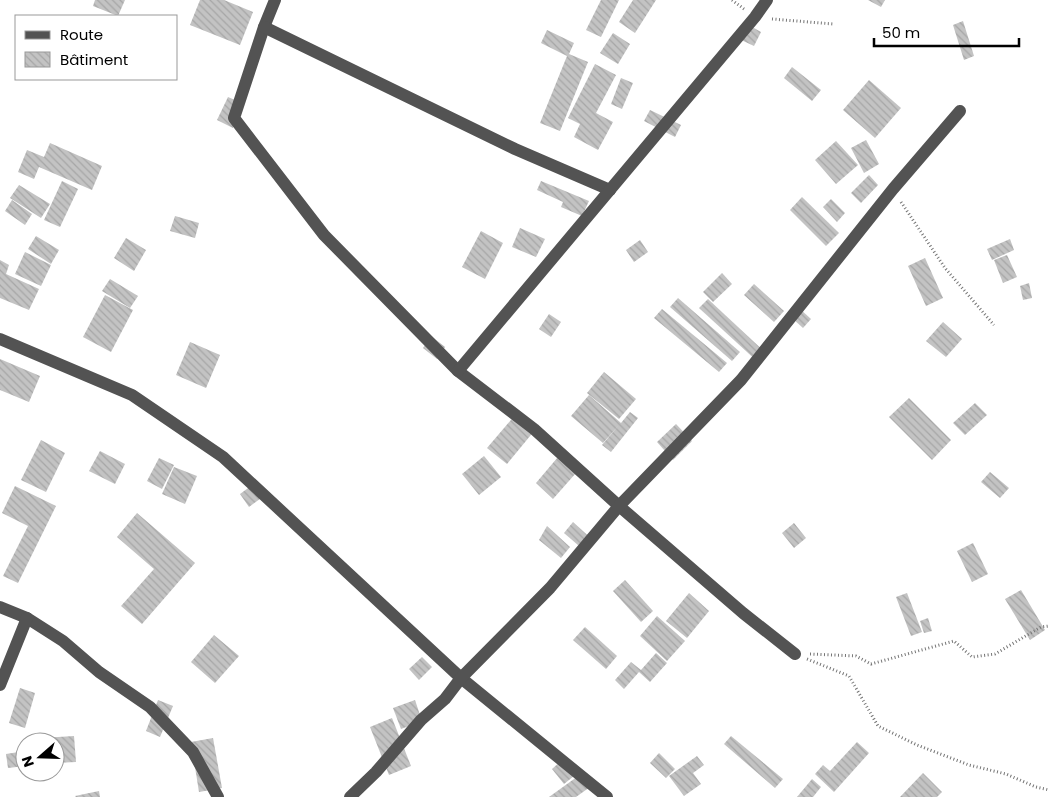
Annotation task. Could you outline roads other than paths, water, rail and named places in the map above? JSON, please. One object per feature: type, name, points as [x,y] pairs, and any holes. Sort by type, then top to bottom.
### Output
[{"type":"street","points":[[275,0],[264,27],[234,118],[324,235],[458,371],[534,429],[619,506],[743,613],[795,654]]},
{"type":"street","points":[[458,371],[755,17],[767,0]]},
{"type":"street","points":[[264,27],[515,149],[610,190]]},
{"type":"street","points":[[350,797],[376,772],[421,720],[446,699],[461,678],[550,588],[619,506],[741,380],[893,189],[960,111]]},
{"type":"street","points":[[0,339],[132,395],[223,457],[461,678],[607,797]]},
{"type":"street","points":[[0,607],[27,618],[63,641],[99,672],[150,707],[193,752],[218,797]]},
{"type":"street","points":[[0,685],[27,618]]}]
